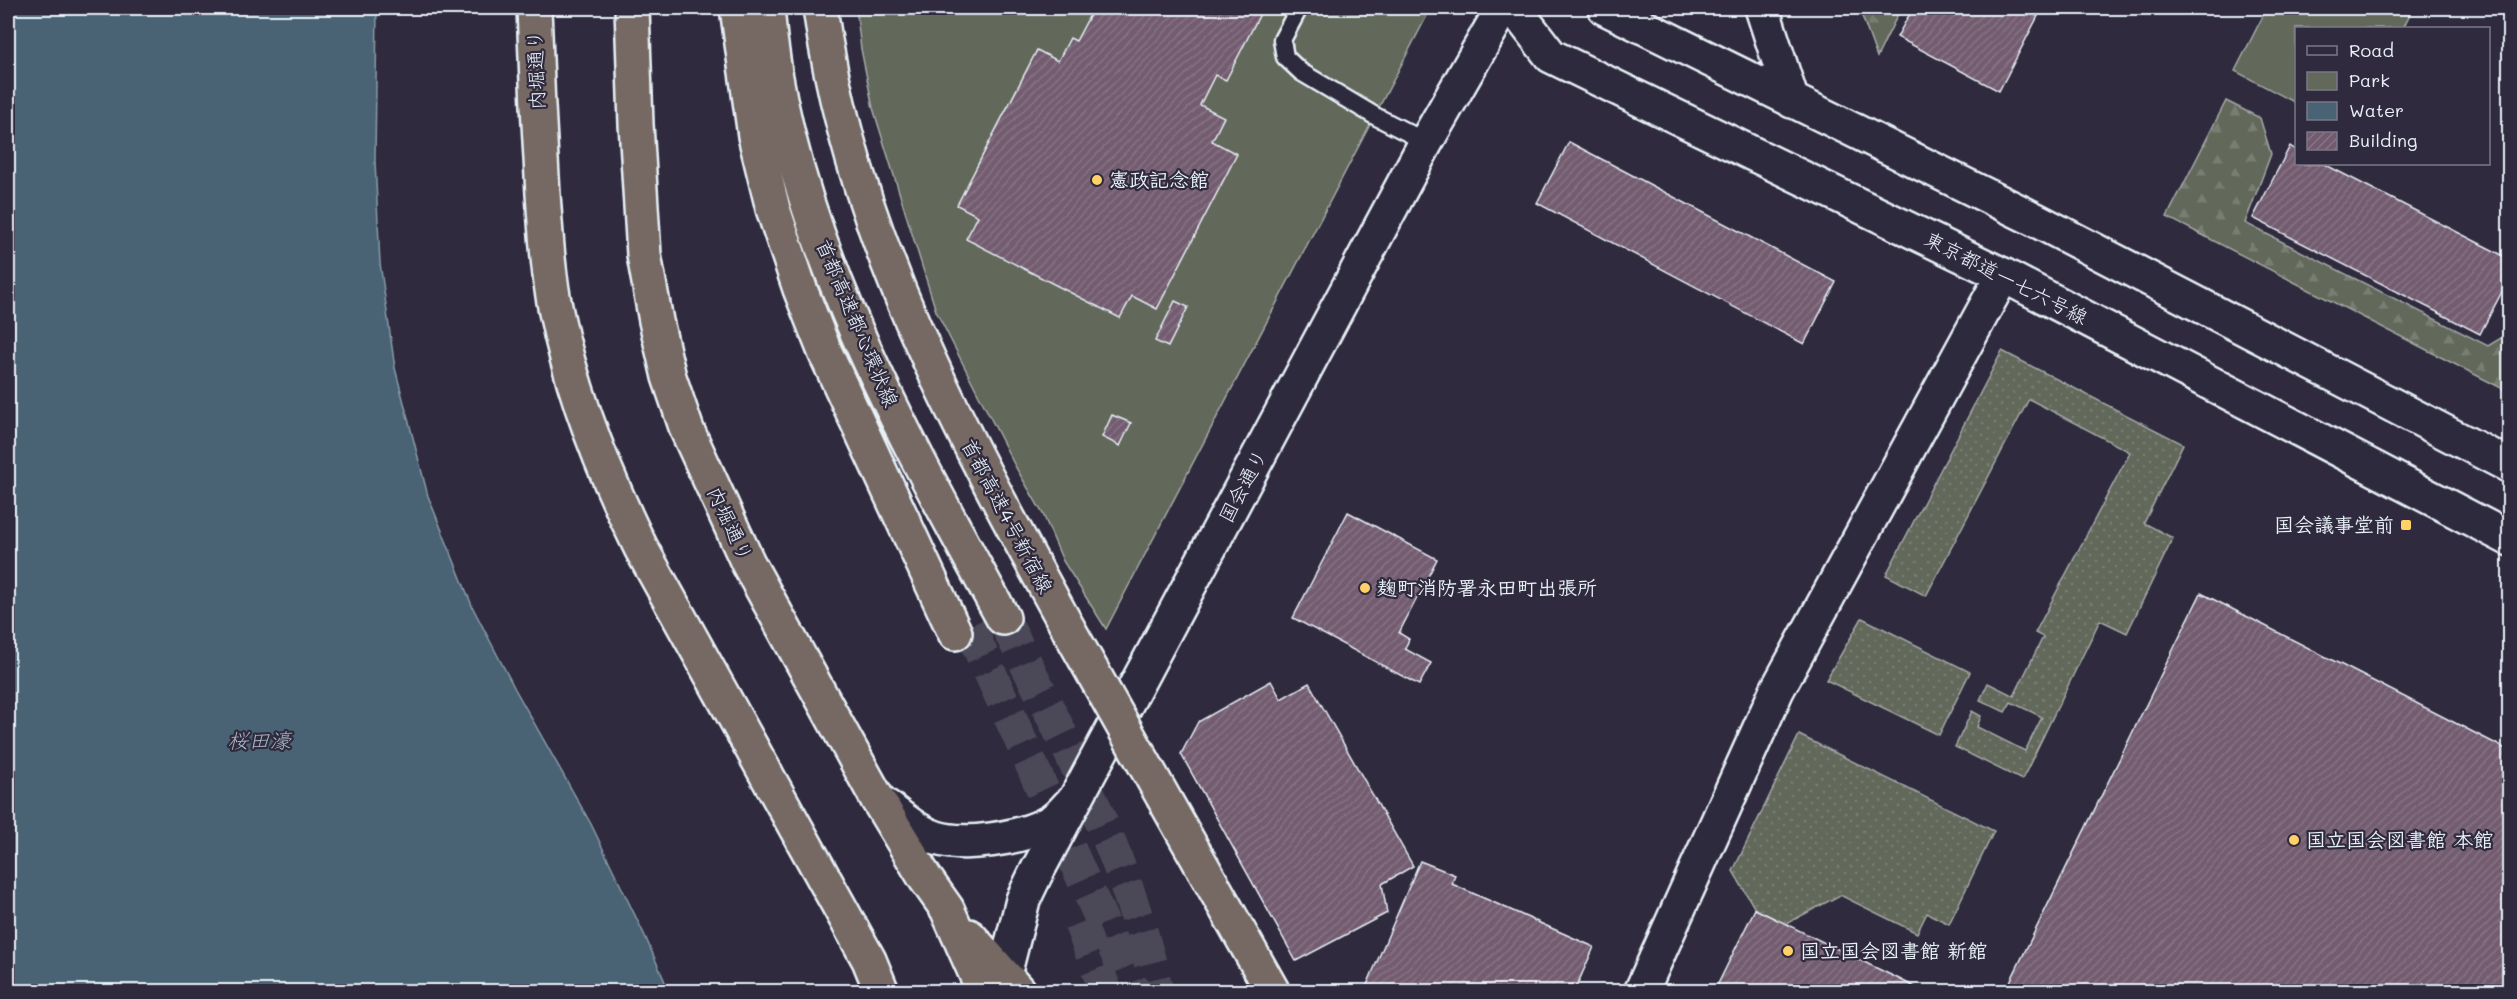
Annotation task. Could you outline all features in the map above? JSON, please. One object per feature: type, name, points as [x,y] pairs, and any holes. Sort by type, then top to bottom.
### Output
[{"type":"highway","name":"内堀通り","points":[[534,8],[538,116],[547,242],[556,310],[564,345],[590,430],[612,489],[671,606],[869,960],[882,992]]},
{"type":"highway","name":"内堀通り","points":[[632,8],[644,255],[669,377],[687,430],[748,563],[878,800],[925,878],[1006,988]]},
{"type":"highway","name":"首都高速都心環状線","points":[[737,8],[755,135],[773,209],[800,289],[856,419],[962,629]]},
{"type":"highway","name":"首都高速都心環状線","points":[[767,8],[783,109],[803,184],[830,266],[866,352],[916,459],[1003,618]]},
{"type":"highway","name":"首都高速4号新宿線","points":[[820,8],[827,59],[845,134],[868,211],[935,373],[973,454],[1069,630],[1273,992]]},
{"type":"highway","points":[[869,960],[887,992]]},
{"type":"main road","name":"国会通り","points":[[1006,988],[1023,900],[1426,142],[1503,8]]},
{"type":"main road","name":"東京都道一七六号線","points":[[1514,8],[1551,56],[2002,275],[2510,539]]},
{"type":"main road","points":[[1605,8],[2036,220],[2510,466]]},
{"type":"main road","points":[[1762,8],[1792,101]]},
{"type":"main road","points":[[1641,992],[1777,690],[2002,275]]},
{"type":"main road","points":[[878,800],[935,838],[958,841],[986,840],[1045,825],[1062,814],[1081,792]]},
{"type":"lane","points":[[1299,8],[1282,40],[1285,57],[1300,72],[1375,116],[1426,142]]},
{"type":"green space","points":[[856,8],[1431,8],[1106,629],[1063,561],[1043,514],[1015,466],[936,311],[873,108],[861,49]]},
{"type":"green space","points":[[1859,8],[1901,8],[1877,57]]},
{"type":"green space","points":[[2267,8],[2413,8],[2404,27],[2295,27],[2295,102],[2235,71]]},
{"type":"green space","points":[[2226,101],[2260,118],[2271,154],[2245,223],[2488,346],[2509,333],[2509,392],[2167,217]]},
{"type":"green space","points":[[2002,351],[2183,444],[2144,523],[2173,538],[2127,633],[2100,620],[2022,780],[1955,747],[1972,711],[1981,716],[1977,727],[2025,751],[2042,717],[2011,702],[2005,712],[1980,700],[1988,683],[2014,696],[2043,637],[2035,633],[2130,452],[2029,399],[1926,596],[1886,575]]},
{"type":"green space","points":[[1862,618],[1970,672],[1939,735],[1826,680]]},
{"type":"green space","points":[[1799,735],[1994,831],[1949,924],[1927,913],[1917,933],[1840,895],[1786,924],[1755,909],[1733,871]]},
{"type":"water","name":"桜田濠","points":[[8,8],[377,8],[375,161],[380,263],[395,368],[428,496],[473,608],[515,689],[591,824],[669,991],[8,991]]},
{"type":"building","name":"憲政記念館","points":[[1085,8],[1263,8],[1226,80],[1215,75],[1200,105],[1224,117],[1212,141],[1237,154],[1157,309],[1132,296],[1120,318],[966,239],[978,216],[957,205],[1037,50],[1058,61],[1070,38],[1076,41],[1092,11]]},
{"type":"building","points":[[1913,8],[2022,8],[2038,16],[1999,91],[1897,37]]},
{"type":"building","points":[[1569,142],[1836,282],[1804,344],[1537,203]]},
{"type":"building","points":[[2290,146],[2295,149],[2295,165],[2326,165],[2510,259],[2510,276],[2480,334],[2253,218]]},
{"type":"building","points":[[1175,301],[1188,307],[1168,347],[1155,341]]},
{"type":"building","points":[[1112,415],[1131,423],[1120,446],[1102,437]]},
{"type":"building","name":"麹町消防署永田町出張所","points":[[1348,512],[1437,559],[1399,633],[1409,639],[1405,649],[1431,663],[1419,685],[1293,618]]},
{"type":"building","name":"国立国会図書館 本館","points":[[2201,593],[2510,751],[2510,992],[2005,992]]},
{"type":"building","points":[[1271,681],[1281,699],[1309,683],[1413,866],[1382,884],[1387,913],[1296,961],[1181,754],[1198,722]]},
{"type":"building","points":[[1420,861],[1455,875],[1452,884],[1594,947],[1574,992],[1364,992]]},
{"type":"building","name":"国立国会図書館 新館","points":[[1755,909],[1919,989],[1918,992],[1714,992]]},
{"type":"tunnel","points":[[1003,618],[1071,754],[1112,847],[1145,943],[1157,992]]},
{"type":"tunnel","points":[[969,626],[1134,992]]},
{"type":"tunnel","points":[[1080,923],[1106,992]]},
{"type":"place","name":"憲政記念館","points":[[1097,180]]},
{"type":"place","name":"国会議事堂前","points":[[2406,525]]},
{"type":"place","name":"麹町消防署永田町出張所","points":[[1365,588]]},
{"type":"place","name":"国立国会図書館 本館","points":[[2294,840]]},
{"type":"place","name":"国立国会図書館 新館","points":[[1788,951]]}]
